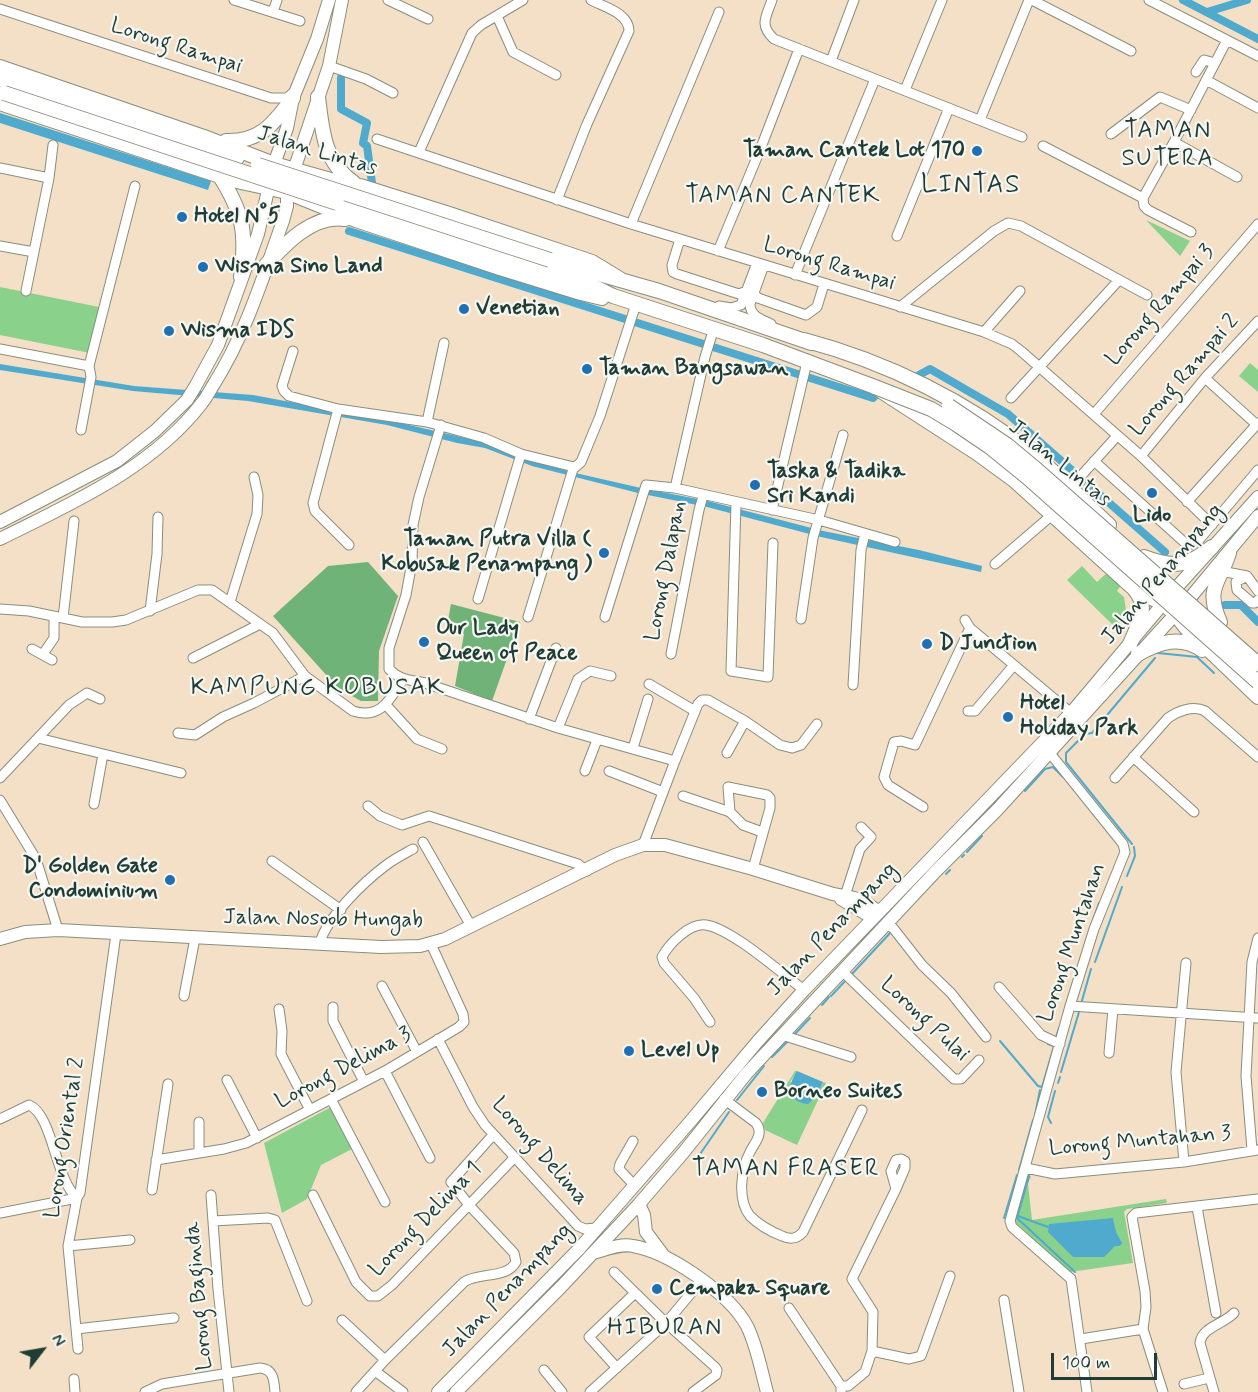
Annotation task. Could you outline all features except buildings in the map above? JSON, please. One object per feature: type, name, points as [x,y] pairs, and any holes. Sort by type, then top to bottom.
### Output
[{"type":"highway","name":"Jalan Lintas","points":[[0,67],[250,153],[274,164],[289,180]]},
{"type":"highway","name":"Jalan Lintas","points":[[0,79],[258,165],[289,180]]},
{"type":"highway","points":[[204,137],[229,142],[255,137],[271,126],[294,94]]},
{"type":"highway","name":"Jalan Lintas","points":[[1,96],[225,178],[269,187],[289,180],[334,181],[360,186],[592,262],[620,279]]},
{"type":"highway","name":"Jalan Lintas","points":[[1,96],[620,279],[853,355],[991,424],[1035,456],[1147,561],[1258,656]]},
{"type":"highway","points":[[318,97],[326,147],[343,176],[360,186]]},
{"type":"highway","points":[[241,277],[245,244],[242,224],[225,178],[253,180],[260,174],[258,163],[250,153]]},
{"type":"highway","points":[[289,180],[331,206]]},
{"type":"highway","points":[[331,206],[313,202],[308,193],[317,183],[334,181]]},
{"type":"highway","name":"Jalan Lintas","points":[[331,206],[356,220],[580,293],[600,298],[613,296]]},
{"type":"highway","name":"Jalan Lintas","points":[[331,206],[562,276],[597,288],[634,309],[872,386],[931,410],[990,447],[1027,477],[1258,682]]},
{"type":"highway","points":[[266,265],[293,239],[313,225],[329,219],[356,220]]},
{"type":"highway","name":"Jalan Lintas","points":[[909,381],[1007,445],[1258,664]]},
{"type":"highway","name":"Jalan Lintas","points":[[872,386],[977,453],[1014,480],[1131,586],[1164,604],[1224,666],[1258,697]]},
{"type":"highway","points":[[1147,561],[1169,565],[1182,564],[1198,559],[1212,548]]},
{"type":"highway","points":[[1220,622],[1213,602],[1214,586],[1229,554]]},
{"type":"highway","points":[[1131,586],[1149,589],[1153,586],[1156,577],[1147,561]]},
{"type":"highway","points":[[1131,586],[1138,594],[1142,604],[1142,615],[1134,649],[1171,641],[1186,641],[1224,666]]},
{"type":"highway","points":[[1203,644],[1200,627],[1202,622],[1211,617],[1220,622]]},
{"type":"main road","points":[[0,522],[117,461],[143,442],[186,400],[195,387],[218,345],[258,234],[274,164],[287,128],[294,94],[317,39],[329,0]]},
{"type":"main road","points":[[0,539],[129,470],[162,443],[202,403],[242,332],[276,240],[287,206],[289,180],[329,66],[342,0]]},
{"type":"main road","points":[[258,234],[268,235],[276,240]]},
{"type":"main road","name":"Jalan Penampang","points":[[438,1392],[579,1249],[804,990],[853,940],[902,908],[997,810],[1049,752],[1134,649],[1177,587],[1258,496]]},
{"type":"main road","name":"Jalan Penampang","points":[[456,1392],[639,1204],[724,1099],[842,971],[879,922],[1071,713],[1134,649],[1190,598],[1229,554],[1258,516]]},
{"type":"main road","name":"Jalan Nosoob Hungab","points":[[0,939],[25,932],[58,930],[399,947],[431,944],[587,871],[615,855],[643,845],[665,845],[865,902],[879,922]]},
{"type":"main road","name":"Jalan Nosoob Hungab","points":[[839,895],[879,922]]},
{"type":"main road","points":[[853,940],[859,924],[857,908]]},
{"type":"main road","points":[[622,1199],[630,1199],[639,1204],[644,1215],[646,1232],[665,1257]]},
{"type":"main road","points":[[634,1246],[642,1240],[646,1232]]},
{"type":"main road","points":[[591,1254],[622,1245],[634,1246],[665,1257],[702,1280],[730,1303],[746,1324],[767,1392]]},
{"type":"main road","points":[[461,1370],[468,1369],[475,1373]]},
{"type":"street","points":[[234,0],[300,21]]},
{"type":"street","points":[[273,12],[277,0]]},
{"type":"street","points":[[388,0],[409,4],[417,14],[428,19]]},
{"type":"street","points":[[419,152],[472,33],[524,0]]},
{"type":"street","points":[[557,200],[587,124],[629,31],[628,23],[623,17],[591,0]]},
{"type":"street","points":[[772,0],[764,20],[766,32],[774,39],[1022,137]]},
{"type":"street","points":[[831,61],[854,0]]},
{"type":"street","points":[[905,90],[942,0]]},
{"type":"street","points":[[981,120],[1030,0],[1131,51]]},
{"type":"street","points":[[1149,0],[1258,56]]},
{"type":"street","name":"Lorong Rampai","points":[[0,9],[271,98]]},
{"type":"street","points":[[631,224],[719,12]]},
{"type":"street","points":[[497,16],[513,52],[556,75]]},
{"type":"street","points":[[1191,232],[1148,210],[1144,206],[1143,198],[1227,40]]},
{"type":"street","points":[[718,250],[799,48]]},
{"type":"street","points":[[1196,72],[1204,60],[1215,63]]},
{"type":"street","points":[[329,66],[366,79],[393,93]]},
{"type":"street","points":[[795,274],[875,79]]},
{"type":"street","points":[[1206,80],[1258,108]]},
{"type":"street","points":[[271,126],[277,113],[271,98],[287,98],[294,94]]},
{"type":"street","points":[[1111,134],[1160,97],[1191,110]]},
{"type":"street","points":[[897,236],[948,108]]},
{"type":"street","name":"Lorong Rampai","points":[[377,138],[557,200],[984,332],[1012,344],[1141,456],[1212,525]]},
{"type":"street","points":[[1174,142],[1237,177]]},
{"type":"street","points":[[26,291],[49,178],[52,145]]},
{"type":"street","points":[[1043,146],[1143,198]]},
{"type":"street","points":[[0,168],[49,178]]},
{"type":"street","points":[[81,430],[90,381],[89,366],[135,186]]},
{"type":"street","points":[[900,306],[994,231],[1008,223],[1021,226],[1147,295]]},
{"type":"street","name":"Lorong Rampai 3","points":[[1094,414],[1258,224]]},
{"type":"street","points":[[680,239],[672,265],[673,272],[740,294],[751,292]]},
{"type":"street","points":[[0,246],[34,252]]},
{"type":"street","points":[[760,264],[751,292],[752,313],[787,333]]},
{"type":"street","points":[[1011,398],[1119,280]]},
{"type":"street","points":[[751,292],[758,298],[806,315],[817,307],[824,284]]},
{"type":"street","points":[[984,332],[1020,291]]},
{"type":"street","points":[[673,296],[731,308],[741,305],[751,292]]},
{"type":"street","points":[[528,617],[574,468],[581,462],[600,416],[634,309]]},
{"type":"street","name":"Lorong Rampai 2","points":[[1141,456],[1205,378],[1258,321]]},
{"type":"street","name":"Lorong Dalapan","points":[[671,654],[703,496],[675,488],[705,357],[713,333]]},
{"type":"street","points":[[428,422],[444,343]]},
{"type":"street","points":[[0,349],[89,366]]},
{"type":"street","points":[[293,351],[282,386],[289,396],[337,412],[428,422],[440,428],[484,438],[521,454],[574,468]]},
{"type":"street","points":[[772,510],[807,366]]},
{"type":"street","points":[[1187,502],[1257,427],[1205,378]]},
{"type":"street","points":[[337,412],[313,507],[349,545]]},
{"type":"street","points":[[440,428],[419,496],[413,525],[412,562],[406,596],[389,648],[389,669],[396,677],[425,683],[529,719],[675,761]]},
{"type":"street","points":[[801,619],[816,529],[843,435]]},
{"type":"street","points":[[1070,488],[1117,436]]},
{"type":"street","points":[[478,599],[521,454]]},
{"type":"street","points":[[1094,461],[1184,542],[1196,544],[1258,470]]},
{"type":"street","points":[[230,602],[257,514],[258,495],[254,477]]},
{"type":"street","points":[[605,617],[646,485],[675,488]]},
{"type":"street","points":[[703,496],[736,509],[772,510],[816,529],[895,542]]},
{"type":"street","points":[[736,509],[731,670],[768,677],[773,543]]},
{"type":"street","points":[[995,564],[1052,514]]},
{"type":"street","points":[[150,611],[157,555],[158,517]]},
{"type":"street","points":[[43,654],[54,639],[74,521]]},
{"type":"street","points":[[853,684],[861,550],[864,536]]},
{"type":"street","points":[[1221,571],[1247,576],[1258,591]]},
{"type":"street","points":[[1247,576],[1236,582],[1237,590],[1252,603],[1258,600]]},
{"type":"street","points":[[0,609],[82,622],[112,622],[126,620],[198,590],[212,590],[273,633],[305,676],[353,711],[362,714],[377,711],[386,705],[403,679]]},
{"type":"street","points":[[194,657],[260,624]]},
{"type":"street","points":[[923,807],[888,785],[884,777],[894,742],[901,741],[915,745],[968,624],[1071,713]]},
{"type":"street","points":[[529,719],[556,648]]},
{"type":"street","points":[[32,650],[52,660]]},
{"type":"street","points":[[969,711],[975,711],[1014,665]]},
{"type":"street","points":[[558,728],[578,679],[590,671],[611,676]]},
{"type":"street","points":[[178,733],[195,735],[223,717],[305,676]]},
{"type":"street","points":[[649,684],[695,711]]},
{"type":"street","points":[[0,778],[69,705],[87,693],[100,699]]},
{"type":"street","points":[[633,748],[648,699]]},
{"type":"street","points":[[643,845],[695,711],[702,700],[708,700],[745,721],[780,746],[792,748],[801,745],[817,724]]},
{"type":"street","points":[[386,705],[417,739],[442,749]]},
{"type":"street","points":[[1115,778],[1168,718],[1181,710],[1199,708],[1258,757]]},
{"type":"street","points":[[727,753],[745,721]]},
{"type":"street","points":[[38,738],[181,773]]},
{"type":"street","points":[[585,771],[597,740]]},
{"type":"street","name":"Lorong Muntahan","points":[[1049,752],[1123,844],[1125,852],[1094,929],[1070,1006],[1010,1224],[1071,1279],[1081,1339]]},
{"type":"street","points":[[94,804],[103,754]]},
{"type":"street","points":[[1133,757],[1194,812]]},
{"type":"street","points":[[609,771],[663,792]]},
{"type":"street","points":[[730,812],[728,787],[767,795],[771,802],[753,869]]},
{"type":"street","points":[[683,796],[730,812],[743,825],[762,832]]},
{"type":"street","points":[[0,800],[36,859],[58,930]]},
{"type":"street","points":[[368,806],[380,816],[402,825],[423,817],[437,818],[578,864],[587,871]]},
{"type":"street","points":[[839,895],[860,849],[871,837],[861,827]]},
{"type":"street","points":[[423,842],[471,926]]},
{"type":"street","points":[[320,943],[323,933],[341,910],[384,867],[413,849]]},
{"type":"street","points":[[272,861],[341,910]]},
{"type":"street","points":[[879,922],[893,928],[917,959],[951,993],[986,1037]]},
{"type":"street","points":[[710,1022],[694,998],[663,963],[662,957],[669,946],[684,933],[700,925],[716,928],[741,942],[804,990]]},
{"type":"street","name":"Lorong Oriental 2","points":[[78,1349],[68,1246],[77,1198],[80,1193],[116,934]]},
{"type":"street","points":[[184,996],[195,938]]},
{"type":"street","points":[[1255,1150],[1246,1076],[1254,1018],[1252,962],[1258,938]]},
{"type":"street","name":"Lorong Delima 3","points":[[156,1160],[234,1147],[257,1138],[384,1071],[462,1025],[463,1014],[431,944]]},
{"type":"street","points":[[1184,1161],[1176,1072],[1186,963]]},
{"type":"street","name":"Lorong Pulai","points":[[842,971],[954,1079],[961,1079],[979,1060]]},
{"type":"street","points":[[382,986],[417,1052]]},
{"type":"street","points":[[999,987],[1041,1035],[1060,1044]]},
{"type":"street","points":[[1070,1006],[1254,1018]]},
{"type":"street","points":[[333,1007],[333,1021],[364,1082]]},
{"type":"street","points":[[279,1009],[282,1031],[281,1054],[310,1110]]},
{"type":"street","points":[[1109,1053],[1113,1009]]},
{"type":"street","points":[[782,1035],[851,1057]]},
{"type":"street","name":"Lorong Delima","points":[[438,1039],[473,1107],[493,1135],[578,1226],[585,1229],[596,1228]]},
{"type":"street","points":[[384,1071],[430,1158]]},
{"type":"street","points":[[228,1080],[257,1138]]},
{"type":"street","points":[[152,1190],[168,1084]]},
{"type":"street","points":[[331,1099],[385,1203]]},
{"type":"street","points":[[724,1099],[759,1127],[760,1134],[749,1154],[742,1182],[742,1191],[749,1215],[778,1234],[791,1239],[795,1239],[803,1232],[862,1110]]},
{"type":"street","points":[[0,1119],[29,1105],[40,1113],[62,1174],[70,1192],[77,1198]]},
{"type":"street","points":[[199,1122],[199,1153]]},
{"type":"street","points":[[356,1392],[385,1359],[464,1282],[472,1277],[506,1271],[513,1266],[516,1257],[451,1182],[493,1135]]},
{"type":"street","points":[[633,1141],[619,1170],[634,1185]]},
{"type":"street","name":"Lorong Muntahan 3","points":[[1026,1168],[1055,1174],[1184,1161],[1255,1150]]},
{"type":"street","name":"Lorong Delima 1","points":[[313,1195],[356,1282],[362,1290],[374,1297],[384,1293],[514,1158]]},
{"type":"street","points":[[789,1308],[841,1389],[865,1372],[872,1351],[873,1311],[852,1279],[896,1189]]},
{"type":"street","name":"Lorong Baginda","points":[[211,1195],[229,1392]]},
{"type":"street","points":[[0,1213],[77,1198]]},
{"type":"street","points":[[1163,1392],[1143,1329],[1146,1307],[1145,1291],[1132,1217],[1136,1214],[1258,1199]]},
{"type":"street","points":[[1197,1207],[1216,1313]]},
{"type":"street","points":[[213,1221],[268,1218],[275,1220],[307,1301]]},
{"type":"street","name":"Lorong Delima","points":[[578,1226],[581,1237],[579,1249]]},
{"type":"street","points":[[68,1246],[130,1240]]},
{"type":"street","points":[[614,1272],[717,1370],[716,1375],[693,1392]]},
{"type":"street","points":[[872,1351],[909,1359],[921,1356],[950,1276]]},
{"type":"street","points":[[590,1392],[666,1323],[702,1280]]},
{"type":"street","points":[[617,1368],[589,1337],[635,1293]]},
{"type":"street","points":[[1004,1300],[1019,1392]]},
{"type":"street","points":[[1214,1392],[1200,1343],[1201,1336],[1204,1332],[1228,1320],[1234,1313]]},
{"type":"street","points":[[75,1329],[174,1318]]},
{"type":"street","points":[[342,1320],[385,1359]]},
{"type":"street","points":[[1087,1392],[1081,1339],[1143,1329]]},
{"type":"street","points":[[145,1392],[162,1384],[265,1368],[269,1370],[274,1379],[275,1392]]},
{"type":"street","points":[[544,1370],[562,1392]]},
{"type":"street","points":[[375,1371],[398,1391]]},
{"type":"street","points":[[1184,1384],[1209,1378]]},
{"type":"street","points":[[74,1379],[75,1392]]},
{"type":"street","points":[[182,1381],[183,1392]]},
{"type":"green space","points":[[1146,220],[1190,241],[1180,256]]},
{"type":"green space","points":[[0,287],[99,307],[90,353],[0,335]]},
{"type":"green space","points":[[1250,363],[1258,370],[1258,392],[1239,376]]},
{"type":"green space","points":[[368,562],[398,596],[379,651],[378,701],[361,701],[338,688],[273,616],[328,566]]},
{"type":"green space","points":[[1082,566],[1097,582],[1109,571],[1122,584],[1117,591],[1124,597],[1128,623],[1119,631],[1067,580]]},
{"type":"green space","points":[[451,604],[520,622],[492,701],[455,686],[464,634],[447,626]]},
{"type":"green space","points":[[797,1071],[790,1082],[818,1094],[823,1082],[826,1083],[797,1145],[765,1130],[763,1123]]},
{"type":"green space","points":[[331,1107],[352,1149],[321,1165],[307,1199],[282,1213],[264,1143]]},
{"type":"green space","points":[[1028,1175],[1031,1176],[1028,1184],[1032,1220],[1166,1199],[1167,1203],[1127,1209],[1124,1212],[1133,1263],[1070,1272],[1014,1221]]},
{"type":"water","points":[[0,113],[211,181],[208,190],[0,123]]},
{"type":"water","points":[[0,364],[134,386],[253,395],[392,421],[487,443],[571,472],[708,501],[823,531],[919,550],[982,566],[981,572],[821,537],[707,507],[638,493],[532,466],[485,448],[387,425],[248,401],[133,391],[0,370]]},
{"type":"water","points":[[797,1071],[823,1082],[818,1094],[808,1104],[796,1100],[791,1092]]},
{"type":"water","points":[[1113,1218],[1116,1232],[1122,1243],[1120,1246],[1115,1246],[1104,1257],[1073,1257],[1048,1232],[1049,1224]]},
{"type":"waterway","points":[[1183,0],[1258,39]]},
{"type":"waterway","points":[[1207,12],[1247,0]]},
{"type":"waterway","points":[[341,78],[341,109],[367,123],[363,143],[367,146],[372,183]]},
{"type":"waterway","points":[[349,231],[873,398],[875,396]]},
{"type":"waterway","points":[[919,375],[930,369],[1008,414],[1165,552]]},
{"type":"waterway","points":[[1225,605],[1241,605],[1258,622]]},
{"type":"waterway","points":[[1158,653],[1197,657],[1199,654]]},
{"type":"waterway","points":[[1197,657],[1214,673]]},
{"type":"waterway","points":[[1132,844],[1066,762],[1066,753],[1085,734],[1092,733],[1155,658]]},
{"type":"waterway","points":[[1025,791],[1045,769],[1053,767],[1063,777]]},
{"type":"waterway","points":[[967,852],[982,836]]},
{"type":"waterway","points":[[1127,876],[1135,856],[1134,847]]},
{"type":"waterway","points":[[946,874],[950,870]]},
{"type":"waterway","points":[[1095,962],[1122,887]]},
{"type":"waterway","points":[[1091,925],[1099,903]]},
{"type":"waterway","points":[[851,975],[892,931]]},
{"type":"waterway","points":[[1081,1004],[1091,969]]},
{"type":"waterway","points":[[833,994],[847,979]]},
{"type":"waterway","points":[[822,1005],[829,997]]},
{"type":"waterway","points":[[1061,1072],[1079,1012]]},
{"type":"waterway","points":[[793,1036],[810,1018]]},
{"type":"waterway","points":[[1056,1037],[1059,1028]]},
{"type":"waterway","points":[[772,1057],[789,1040]]},
{"type":"waterway","points":[[1000,1041],[1038,1086],[1042,1087],[1054,1046],[1048,1044]]},
{"type":"waterway","points":[[737,1100],[764,1066]]},
{"type":"waterway","points":[[1058,1083],[1060,1077]]},
{"type":"waterway","points":[[1035,1115],[1040,1090]]},
{"type":"waterway","points":[[1051,1123],[1048,1117],[1055,1091]]},
{"type":"waterway","points":[[696,1160],[729,1112]]},
{"type":"waterway","points":[[1019,1170],[1033,1120]]},
{"type":"waterway","points":[[1004,1218],[1017,1175]]},
{"type":"waterway","points":[[1029,1176],[1017,1218],[1075,1272]]},
{"type":"waterway","points":[[1018,1216],[1048,1227]]},
{"type":"place","name":"Taman Cantek Lot 170","points":[[977,151]]},
{"type":"place","name":"Hotel N°5","points":[[182,217]]},
{"type":"place","name":"Wisma Sino Land","points":[[203,267]]},
{"type":"place","name":"Venetian","points":[[464,309]]},
{"type":"place","name":"Wisma IDS","points":[[169,331]]},
{"type":"place","name":"Taman Bangsawan","points":[[587,369]]},
{"type":"place","name":"Taska & Tadika Sri Kandi","points":[[755,485]]},
{"type":"place","name":"Lido","points":[[1152,493]]},
{"type":"place","name":"Taman Putra Villa ( Kobusak Penampang )","points":[[604,553]]},
{"type":"place","name":"Our Lady Queen of Peace","points":[[424,642]]},
{"type":"place","name":"D Junction","points":[[927,644]]},
{"type":"place","name":"Hotel Holiday Park","points":[[1008,717]]},
{"type":"place","name":"D' Golden Gate Condominium","points":[[170,880]]},
{"type":"place","name":"Level Up","points":[[629,1051]]},
{"type":"place","name":"Borneo Suites","points":[[762,1092]]},
{"type":"place","name":"Cempaka Square","points":[[657,1289]]},
{"type":"district","name":"TAMAN SUTERA","points":[[1168,146]]},
{"type":"district","name":"LINTAS","points":[[971,187]]},
{"type":"district","name":"TAMAN CANTEK","points":[[783,197]]},
{"type":"district","name":"KAMPUNG KOBUSAK","points":[[318,689]]},
{"type":"district","name":"TAMAN FRASER","points":[[786,1170]]},
{"type":"district","name":"HIBURAN","points":[[665,1329]]}]
